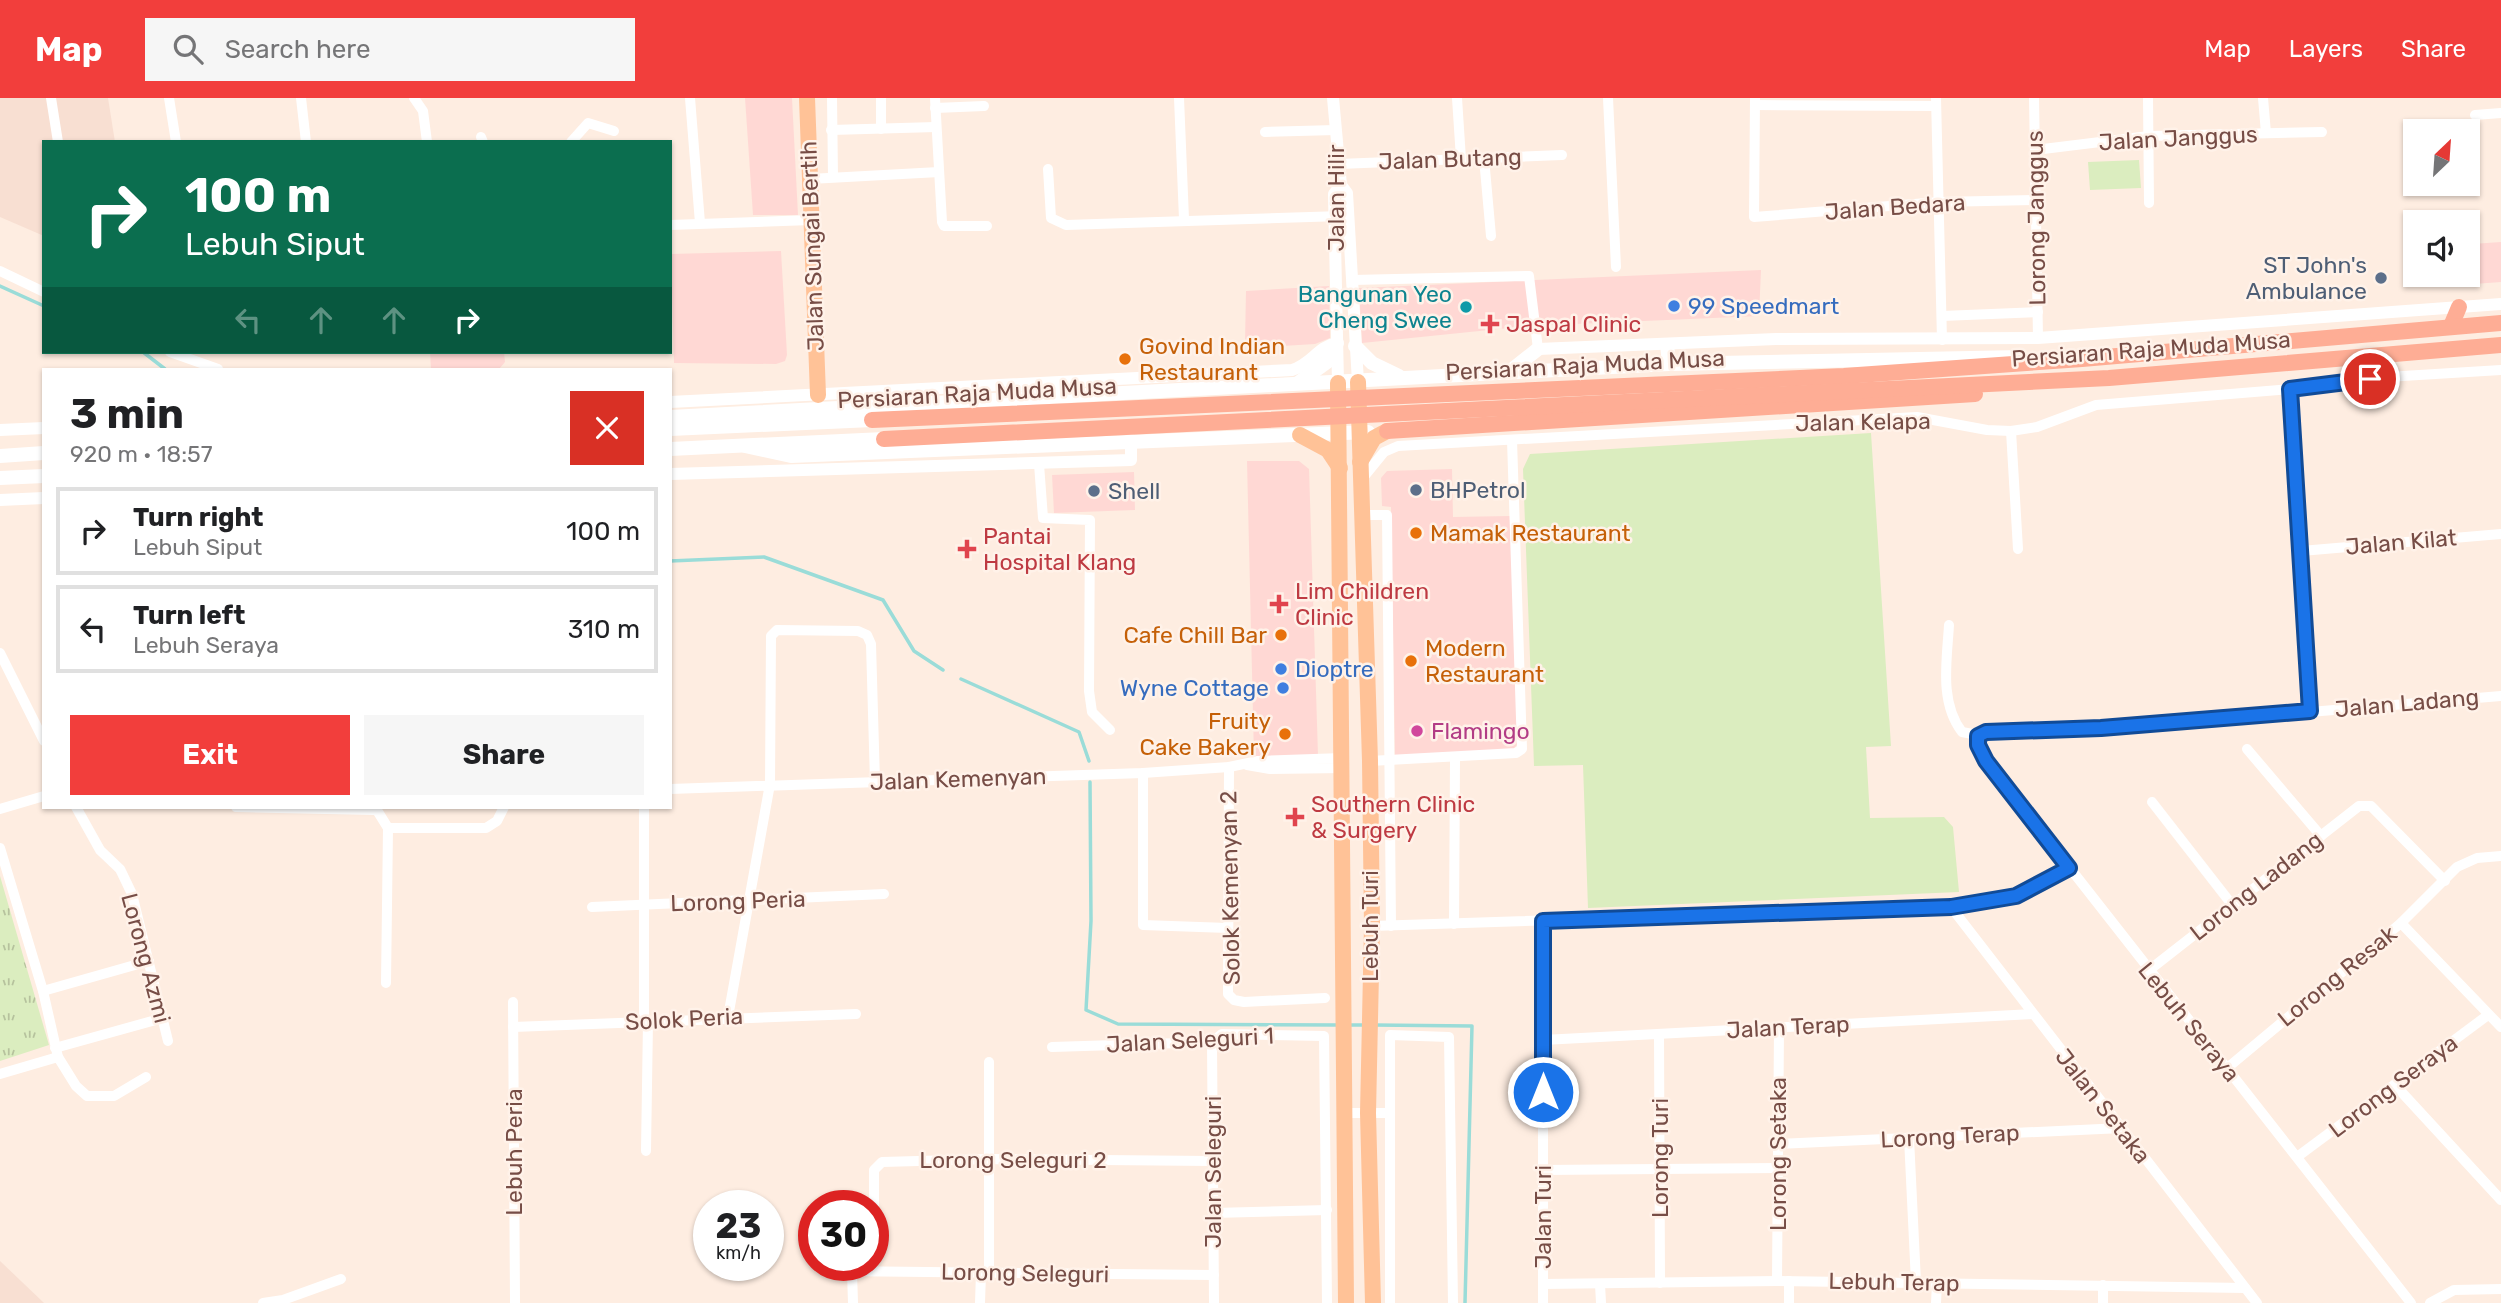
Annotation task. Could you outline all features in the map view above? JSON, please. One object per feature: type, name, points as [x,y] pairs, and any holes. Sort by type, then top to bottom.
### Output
[{"type":"highway","points":[[2451,326],[2459,307]]},
{"type":"highway","name":"Persiaran Raja Muda Musa","points":[[884,439],[1844,383],[2082,359],[2501,323]]},
{"type":"highway","name":"Persiaran Raja Muda Musa","points":[[872,421],[1844,383],[2109,378],[2501,345]]},
{"type":"highway","points":[[1387,431],[1454,426],[1589,426],[2063,389],[2109,378]]},
{"type":"main road","name":"Jalan Sungai Bertih","points":[[807,98],[818,395]]},
{"type":"main road","points":[[1294,386],[1327,362],[1337,343]]},
{"type":"main road","points":[[1667,345],[1669,364]]},
{"type":"main road","points":[[1355,346],[1372,363],[1407,378]]},
{"type":"main road","points":[[1510,372],[1538,349]]},
{"type":"main road","points":[[672,417],[1294,386],[1669,364],[1991,356],[2082,359]]},
{"type":"main road","points":[[1454,375],[1432,384],[1423,397],[1424,412],[1437,422],[1454,426]]},
{"type":"main road","name":"Lebuh Turi","points":[[1358,382],[1371,817],[1372,926],[1367,1034],[1373,1303]]},
{"type":"main road","name":"Lebuh Turi","points":[[1338,383],[1341,470],[1346,1303]]},
{"type":"main road","points":[[1024,385],[1097,394]]},
{"type":"main road","points":[[1266,387],[1297,396],[1303,404],[1299,419],[1269,435]]},
{"type":"main road","name":"Persiaran Raja Muda Musa","points":[[672,429],[872,421]]},
{"type":"main road","points":[[745,446],[791,456],[1387,431]]},
{"type":"main road","points":[[1360,462],[1374,439],[1387,431]]},
{"type":"main road","points":[[1300,435],[1328,450],[1341,470]]},
{"type":"main road","name":"Persiaran Raja Muda Musa","points":[[672,449],[884,439]]},
{"type":"main road","points":[[0,456],[42,453]]},
{"type":"main road","points":[[0,478],[42,476]]},
{"type":"main road","points":[[1343,763],[1356,770],[1364,783],[1371,817]]},
{"type":"street","points":[[51,98],[58,140]]},
{"type":"street","points":[[169,98],[176,140]]},
{"type":"street","points":[[301,98],[306,140]]},
{"type":"street","points":[[414,98],[423,111],[428,140]]},
{"type":"street","points":[[690,98],[700,223]]},
{"type":"street","points":[[831,98],[833,177]]},
{"type":"street","points":[[881,98],[881,129]]},
{"type":"street","points":[[1179,98],[1184,219]]},
{"type":"street","name":"Jalan Hilir","points":[[1333,98],[1339,164],[1349,215],[1358,382]]},
{"type":"street","points":[[1457,98],[1461,159]]},
{"type":"street","points":[[1608,98],[1616,267]]},
{"type":"street","name":"Lorong Janggus","points":[[2034,98],[2038,338]]},
{"type":"street","points":[[2148,98],[2149,203]]},
{"type":"street","points":[[2263,98],[2266,134]]},
{"type":"street","points":[[1755,101],[1936,102],[1942,340]]},
{"type":"street","name":"Jalan Bedara","points":[[1755,101],[1754,217],[1939,202],[2036,200]]},
{"type":"street","points":[[984,106],[935,103],[944,226],[986,226]]},
{"type":"street","points":[[2475,115],[2501,113]]},
{"type":"street","points":[[573,140],[588,122],[614,131]]},
{"type":"street","points":[[831,130],[936,127]]},
{"type":"street","points":[[1265,132],[1336,130]]},
{"type":"street","name":"Jalan Janggus","points":[[2035,150],[2148,136],[2322,132]]},
{"type":"street","name":"Jalan Butang","points":[[1339,164],[1562,155]]},
{"type":"street","points":[[1484,158],[1491,236]]},
{"type":"street","points":[[1048,169],[1048,210],[1051,218],[1058,223],[1349,215]]},
{"type":"street","points":[[810,179],[939,173]]},
{"type":"street","name":"Jalan Hilir","points":[[1338,383],[1334,194],[1344,189]]},
{"type":"street","points":[[672,225],[811,220]]},
{"type":"street","points":[[0,271],[42,291]]},
{"type":"street","points":[[1352,280],[1529,276],[1538,349],[1776,339],[2038,338],[2501,304]]},
{"type":"street","points":[[1942,316],[2038,312]]},
{"type":"street","points":[[672,402],[1292,370],[1306,366],[1323,346],[1337,343]]},
{"type":"street","points":[[174,354],[195,366]]},
{"type":"street","name":"Jalan Kelapa","points":[[1360,481],[1384,452],[1398,446],[1512,440],[1589,426],[1917,417],[1987,430],[2011,431],[2037,427],[2096,405],[2290,389],[2370,379],[2501,370]]},
{"type":"street","points":[[2290,389],[2310,711]]},
{"type":"street","points":[[0,430],[42,428]]},
{"type":"street","points":[[2011,431],[2018,549]]},
{"type":"street","points":[[672,474],[1131,460],[1131,440]]},
{"type":"street","points":[[1370,761],[1455,758],[1516,753],[1522,749],[1512,440]]},
{"type":"street","points":[[941,467],[948,449]]},
{"type":"street","points":[[1039,464],[1043,518],[1090,520],[1089,691],[1092,712],[1110,730]]},
{"type":"street","points":[[0,500],[42,498]]},
{"type":"street","points":[[1361,515],[1387,515],[1391,926]]},
{"type":"street","name":"Jalan Kilat","points":[[2301,551],[2501,534]]},
{"type":"street","points":[[1949,625],[1946,696],[1953,721],[1962,732],[1978,736]]},
{"type":"street","points":[[728,1017],[770,784],[771,636],[777,631],[858,631],[867,635],[872,644],[875,782]]},
{"type":"street","points":[[0,653],[42,737]]},
{"type":"street","name":"Jalan Ladang","points":[[1978,736],[1986,732],[2101,728],[2501,696]]},
{"type":"street","name":"Lebuh Seraya","points":[[1978,736],[1978,745],[1986,761],[2411,1303]]},
{"type":"street","points":[[2247,749],[2321,836]]},
{"type":"street","points":[[1454,924],[1455,758]]},
{"type":"street","name":"Jalan Kemenyan","points":[[672,789],[1143,773],[1229,767],[1258,761],[1343,763]]},
{"type":"street","name":"Solok Kemenyan 2","points":[[1229,767],[1228,994],[1234,1000],[1244,1002],[1325,998]]},
{"type":"street","points":[[1143,773],[1143,925],[1228,928]]},
{"type":"street","points":[[0,809],[42,797]]},
{"type":"street","points":[[2152,802],[2233,906]]},
{"type":"street","name":"Lorong Ladang","points":[[2148,971],[2366,803],[2445,881]]},
{"type":"street","name":"Lorong Azmi","points":[[77,809],[100,850],[120,869],[132,894],[168,1041]]},
{"type":"street","points":[[376,809],[387,828],[386,983]]},
{"type":"street","points":[[387,828],[486,828],[497,821],[503,809]]},
{"type":"street","points":[[644,809],[646,1151]]},
{"type":"street","points":[[0,848],[43,991],[57,1052],[76,1086],[87,1096],[114,1096],[146,1077]]},
{"type":"street","name":"Lorong Resak","points":[[2226,1069],[2401,923],[2463,863],[2477,858],[2501,856]]},
{"type":"street","points":[[1372,926],[1951,907],[2016,896],[2069,868]]},
{"type":"street","name":"Lorong Peria","points":[[592,907],[884,894]]},
{"type":"street","name":"Jalan Setaka","points":[[1951,907],[2257,1303]]},
{"type":"street","name":"Jalan Turi","points":[[1543,921],[1543,1303]]},
{"type":"street","points":[[2401,923],[2501,1027]]},
{"type":"street","points":[[43,991],[149,961]]},
{"type":"street","name":"Lebuh Peria","points":[[513,1002],[515,1303]]},
{"type":"street","name":"Solok Peria","points":[[513,1027],[856,1014]]},
{"type":"street","name":"Jalan Terap","points":[[1543,1040],[2033,1014]]},
{"type":"street","name":"Lorong Seraya","points":[[2297,1157],[2488,1015]]},
{"type":"street","points":[[0,1074],[57,1052],[163,1018]]},
{"type":"street","name":"Lorong Setaka","points":[[1777,1281],[1779,1028]]},
{"type":"street","name":"Jalan Seleguri 1","points":[[1052,1047],[1212,1042],[1222,1034],[1321,1035],[1327,1039],[1327,1210]]},
{"type":"street","name":"Lorong Turi","points":[[1659,1034],[1660,1283]]},
{"type":"street","points":[[1390,1303],[1390,1035],[1448,1036],[1453,1303]]},
{"type":"street","name":"Jalan Seleguri","points":[[1212,1042],[1214,1303]]},
{"type":"street","points":[[980,1303],[985,1273],[990,1159],[989,1062]]},
{"type":"street","points":[[2395,1085],[2501,1199]]},
{"type":"street","points":[[1345,1113],[1390,1113]]},
{"type":"street","name":"Lorong Terap","points":[[1778,1143],[2122,1128]]},
{"type":"street","points":[[1909,1138],[1916,1282]]},
{"type":"street","name":"Lorong Seleguri 2","points":[[874,1190],[874,1170],[878,1163],[990,1159],[1213,1161]]},
{"type":"street","points":[[1543,1170],[1778,1168]]},
{"type":"street","points":[[1213,1213],[1327,1210],[1328,1303]]},
{"type":"street","name":"Lorong Seleguri","points":[[889,1272],[1214,1275]]},
{"type":"street","points":[[263,1303],[283,1300],[341,1279]]},
{"type":"street","points":[[852,1281],[852,1303]]},
{"type":"street","points":[[1789,1281],[1789,1303]]},
{"type":"street","name":"Lebuh Terap","points":[[1543,1284],[1789,1281],[2245,1288]]},
{"type":"street","points":[[1936,1303],[1937,1283]]},
{"type":"street","points":[[1600,1284],[1601,1303]]},
{"type":"street","points":[[2103,1285],[2103,1303]]},
{"type":"street","points":[[2430,1303],[2454,1290],[2501,1289]]},
{"type":"shaded area","points":[[0,98],[108,98],[115,140],[42,140],[42,235],[0,217]]},
{"type":"shaded area","points":[[745,98],[792,98],[798,215],[753,215]]},
{"type":"shaded area","points":[[2501,242],[2501,282],[2480,284],[2480,243]]},
{"type":"shaded area","points":[[781,251],[787,355],[785,361],[776,364],[674,363],[672,254]]},
{"type":"shaded area","points":[[1761,270],[1759,316],[1529,326],[1362,343],[1359,288]]},
{"type":"shaded area","points":[[1329,286],[1330,338],[1315,344],[1249,348],[1245,342],[1246,291]]},
{"type":"shaded area","points":[[430,354],[504,354],[505,362],[500,368],[431,368]]},
{"type":"shaded area","points":[[1247,461],[1299,461],[1309,469],[1318,755],[1254,757]]},
{"type":"shaded area","points":[[1452,469],[1453,517],[1510,516],[1519,743],[1513,749],[1395,757],[1391,507],[1382,506],[1381,478],[1387,471]]},
{"type":"shaded area","points":[[1134,472],[1135,510],[1054,513],[1052,475]]},
{"type":"shaded area","points":[[0,1261],[44,1303],[0,1303]]},
{"type":"green space","points":[[2139,160],[2141,188],[2090,190],[2088,162]]},
{"type":"green space","points":[[1871,433],[1891,746],[1866,747],[1870,818],[1944,817],[1953,827],[1959,892],[1588,908],[1583,765],[1534,766],[1523,469],[1530,454]]},
{"type":"green space","points":[[0,876],[49,1045],[0,1061]]},
{"type":"waterway","points":[[0,286],[42,305]]},
{"type":"waterway","points":[[146,354],[164,368]]},
{"type":"waterway","points":[[672,561],[764,557],[883,600],[914,651],[943,670]]},
{"type":"waterway","points":[[961,679],[1079,732],[1089,761]]},
{"type":"waterway","points":[[1090,782],[1091,921],[1086,1010],[1118,1024],[1338,1025]]},
{"type":"waterway","points":[[1349,1025],[1366,1025]]},
{"type":"waterway","points":[[1374,1025],[1472,1026],[1465,1303]]},
{"type":"place","name":"ST John's Ambulance","points":[[2381,278]]},
{"type":"place","name":"99 Speedmart","points":[[1674,306]]},
{"type":"place","name":"Bangunan Yeo Cheng Swee","points":[[1466,307]]},
{"type":"place","name":"Jaspal Clinic","points":[[1490,324]]},
{"type":"place","name":"Govind Indian Restaurant","points":[[1125,359]]},
{"type":"place","name":"BHPetrol","points":[[1416,490]]},
{"type":"place","name":"Shell","points":[[1094,491]]},
{"type":"place","name":"Mamak Restaurant","points":[[1416,533]]},
{"type":"place","name":"Pantai Hospital Klang","points":[[967,549]]},
{"type":"place","name":"Lim Children Clinic","points":[[1279,604]]},
{"type":"place","name":"Cafe Chill Bar","points":[[1281,635]]},
{"type":"place","name":"Modern Restaurant","points":[[1411,661]]},
{"type":"place","name":"Dioptre","points":[[1281,669]]},
{"type":"place","name":"Wyne Cottage","points":[[1283,688]]},
{"type":"place","name":"Flamingo","points":[[1417,731]]},
{"type":"place","name":"Fruity Cake Bakery","points":[[1285,734]]},
{"type":"place","name":"Southern Clinic & Surgery","points":[[1295,817]]},
{"type":"route","points":[[1543,1092],[1543,921],[1951,907],[2016,896],[2069,868],[1986,761],[1978,745],[1978,736],[1986,732],[2101,728],[2310,711],[2290,389],[2370,379]]}]
